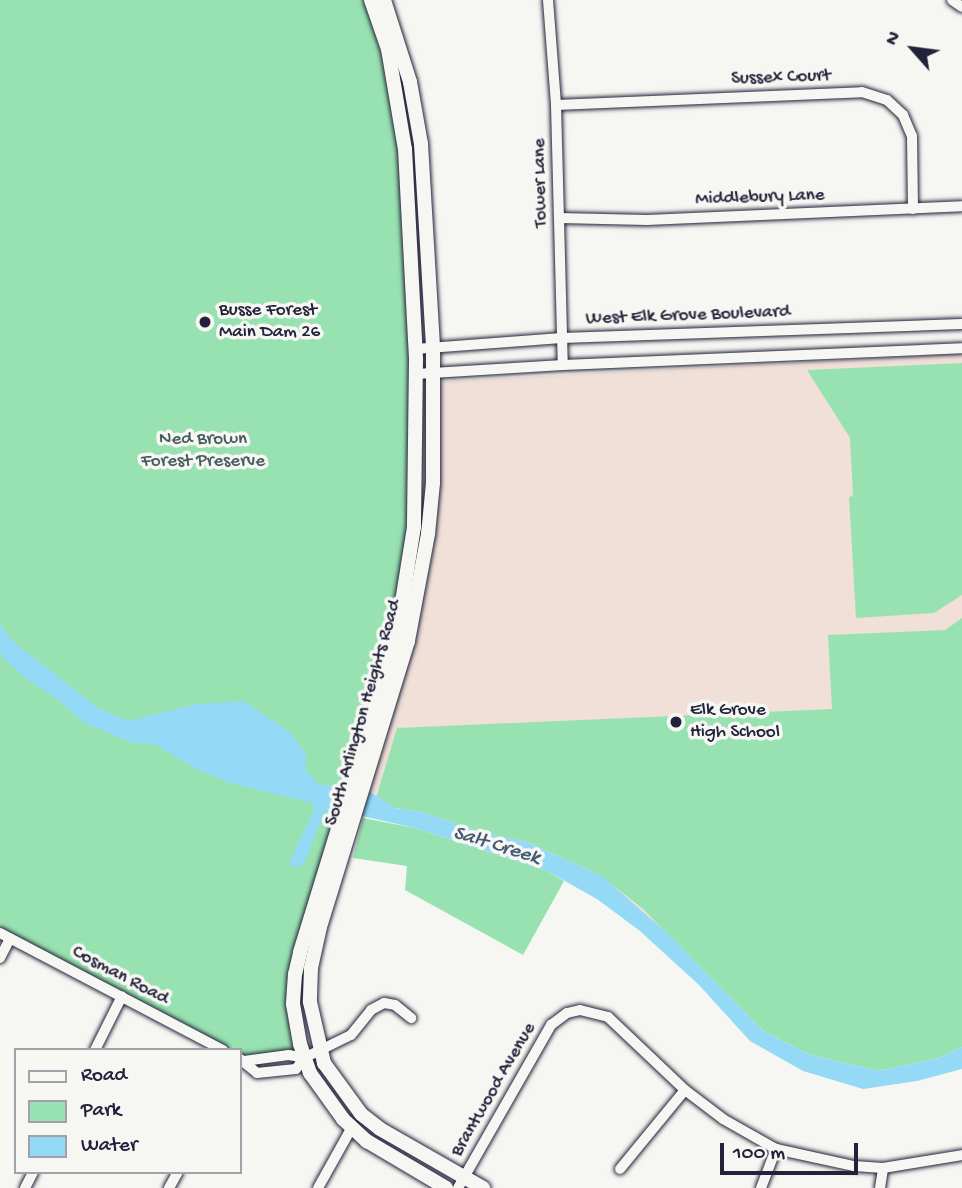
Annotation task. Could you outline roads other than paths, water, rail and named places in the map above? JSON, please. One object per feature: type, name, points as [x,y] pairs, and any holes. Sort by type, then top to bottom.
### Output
[{"type":"main road","name":"South Arlington Heights Road","points":[[360,778],[396,640],[410,568],[416,478],[416,374],[411,242],[401,120],[388,49],[370,0]]},
{"type":"main road","name":"South Arlington Heights Road","points":[[384,0],[410,82],[421,144],[434,373],[433,484],[428,534],[408,641],[295,974],[293,1004],[304,1058],[322,1093],[351,1129],[446,1188]]},
{"type":"main road","name":"South Arlington Heights Road","points":[[344,829],[312,968],[310,1002],[320,1050],[328,1070],[361,1114],[461,1183],[483,1188]]},
{"type":"street","name":"Tower Lane","points":[[548,0],[556,105],[562,365]]},
{"type":"street","points":[[954,0],[962,8]]},
{"type":"street","name":"Sussex Court","points":[[556,105],[862,92],[887,100],[903,115],[912,136],[913,209]]},
{"type":"street","name":"Middlebury Lane","points":[[559,218],[646,220],[962,206]]},
{"type":"street","name":"West Elk Grove Boulevard","points":[[415,349],[562,338],[962,324]]},
{"type":"street","points":[[416,374],[962,348]]},
{"type":"street","points":[[0,958],[5,936]]},
{"type":"street","name":"Cosman Road","points":[[5,936],[219,1048]]},
{"type":"street","points":[[96,1048],[122,996]]},
{"type":"street","points":[[242,1064],[257,1073],[296,1069],[304,1058],[351,1035],[372,1010],[384,1003],[396,1004],[411,1017]]},
{"type":"street","name":"Brantwood Avenue","points":[[461,1183],[551,1025],[567,1013],[588,1010],[608,1017],[685,1090],[723,1119],[776,1149],[854,1166],[883,1168],[962,1155]]},
{"type":"street","points":[[620,1169],[685,1090]]},
{"type":"street","points":[[318,1188],[351,1129]]},
{"type":"street","points":[[761,1188],[776,1149]]},
{"type":"street","points":[[880,1188],[883,1168]]},
{"type":"water","name":"Salt Creek","points":[[0,624],[14,642],[98,708],[129,721],[197,704],[243,701],[290,732],[307,755],[305,769],[319,785],[333,786],[348,782],[361,786],[395,808],[422,812],[482,832],[527,842],[602,876],[666,932],[762,1030],[810,1055],[879,1071],[939,1058],[962,1047],[962,1069],[917,1081],[863,1089],[803,1071],[750,1041],[699,985],[640,931],[597,899],[547,871],[415,828],[353,814],[333,824],[325,810],[304,864],[293,868],[290,866],[291,858],[314,811],[313,803],[230,783],[200,771],[154,744],[132,743],[83,722],[59,700],[29,681],[3,658],[0,653]]},
{"type":"place","name":"Busse Forest Main Dam 26","points":[[205,322]]},
{"type":"place","name":"Elk Grove High School","points":[[676,722]]},
{"type":"park label","name":"Ned Brown Forest Preserve","points":[[203,451]]}]
